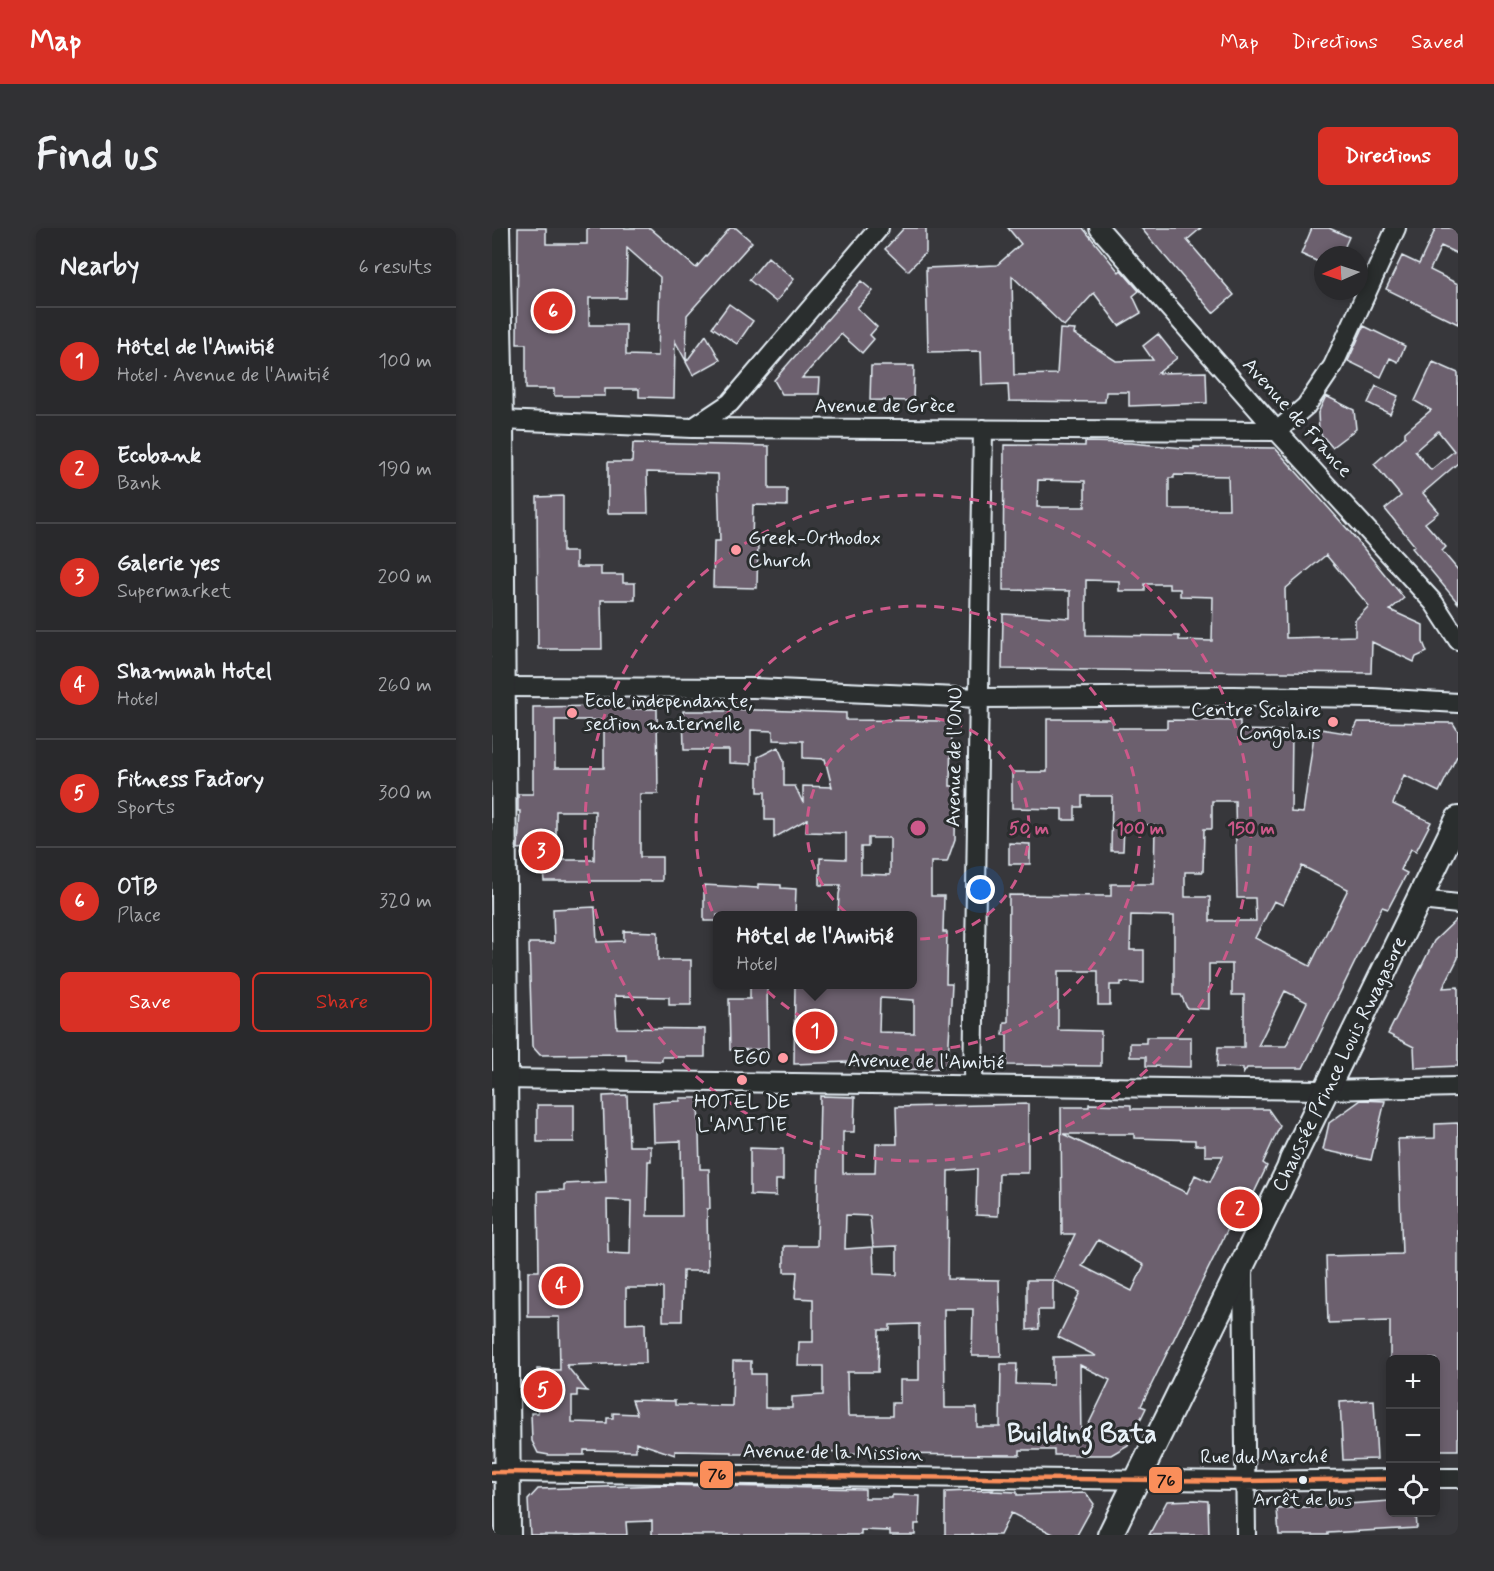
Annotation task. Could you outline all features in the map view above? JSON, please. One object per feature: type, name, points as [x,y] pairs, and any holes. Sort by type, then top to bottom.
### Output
[{"type":"street","points":[[497,228],[500,1472],[508,1535]]},
{"type":"street","points":[[692,428],[730,403],[879,228]]},
{"type":"street","name":"Avenue de France","points":[[1099,228],[1434,603],[1458,640]]},
{"type":"street","points":[[1278,431],[1306,406],[1333,366],[1396,228]]},
{"type":"street","name":"Avenue de Grèce","points":[[496,419],[692,428],[1278,431]]},
{"type":"street","name":"Avenue de l'ONU","points":[[973,1085],[974,886],[983,429]]},
{"type":"street","points":[[497,687],[754,688],[979,698],[1233,696],[1373,698],[1458,703]]},
{"type":"street","name":"Chaussée Prince Louis Rwagasore","points":[[1110,1535],[1244,1264],[1324,1090],[1420,900],[1458,819]]},
{"type":"street","points":[[1420,900],[1458,904]]},
{"type":"street","name":"Avenue de l'Amitié","points":[[498,1079],[1324,1090],[1458,1087]]},
{"type":"street","points":[[1244,1264],[1246,1535]]},
{"type":"street","name":"Avenue de la Mission","points":[[500,1472],[1137,1479]]},
{"type":"street","points":[[1440,1478],[1458,1478]]},
{"type":"street","name":"Rue du Marché","points":[[1137,1479],[1386,1479]]},
{"type":"building","points":[[518,228],[546,228],[546,244],[587,244],[587,228],[650,228],[696,268],[730,228],[736,228],[752,242],[687,315],[686,361],[675,341],[674,398],[639,397],[639,389],[605,389],[605,396],[554,396],[554,389],[526,389],[526,344],[517,344]],"holes":[[[627,248],[660,277],[658,356],[626,355],[626,325],[589,325],[589,298],[626,298]]]},
{"type":"building","points":[[904,228],[926,228],[926,252],[908,271],[885,249]]},
{"type":"building","points":[[1008,228],[1083,228],[1119,272],[1121,270],[1139,291],[1133,296],[1141,313],[1119,326],[1094,293],[1064,326],[1012,276],[1014,375],[1057,374],[1060,329],[1075,330],[1074,334],[1116,361],[1153,360],[1143,346],[1158,334],[1177,358],[1158,373],[1206,372],[1207,403],[1129,406],[1129,392],[1106,392],[1105,402],[1009,401],[1008,384],[982,385],[981,351],[928,352],[926,268],[997,265],[1021,244]]},
{"type":"building","points":[[1141,228],[1201,228],[1187,240],[1234,295],[1213,313]]},
{"type":"building","points":[[1312,228],[1329,228],[1349,237],[1345,246],[1314,246],[1314,260],[1301,254]]},
{"type":"building","points":[[1436,228],[1458,228],[1458,254],[1441,246],[1430,270],[1458,284],[1458,324],[1386,289],[1402,256],[1419,264]]},
{"type":"building","points":[[768,257],[794,279],[776,302],[749,280]]},
{"type":"building","points":[[861,281],[873,291],[857,308],[877,327],[870,335],[874,339],[862,353],[841,334],[802,378],[820,378],[819,394],[782,394],[774,380]]},
{"type":"building","points":[[729,304],[753,321],[737,344],[712,327]]},
{"type":"building","points":[[1364,326],[1405,346],[1398,362],[1390,358],[1381,377],[1348,361]]},
{"type":"building","points":[[706,335],[720,360],[693,375],[686,362]]},
{"type":"building","points":[[1433,362],[1458,373],[1458,463],[1423,493],[1439,512],[1425,523],[1446,547],[1442,551],[1458,570],[1458,603],[1412,548],[1415,546],[1385,509],[1401,496],[1374,464],[1405,437],[1405,432],[1431,410],[1415,401]],"holes":[[[1438,431],[1454,451],[1431,470],[1415,451]]]},
{"type":"building","points":[[871,366],[914,366],[913,401],[870,400]]},
{"type":"building","points":[[1376,386],[1398,396],[1390,414],[1368,403]]},
{"type":"building","points":[[1326,396],[1354,410],[1356,429],[1332,447],[1319,432],[1318,413]]},
{"type":"building","points":[[1085,442],[1131,443],[1194,449],[1194,447],[1275,448],[1351,533],[1404,598],[1390,610],[1423,625],[1423,642],[1427,652],[1416,657],[1414,662],[1372,642],[1371,673],[1002,669],[1003,614],[1070,618],[1070,591],[1003,590],[1004,445],[1085,446]],"holes":[[[1174,475],[1228,476],[1229,509],[1169,509],[1169,478],[1174,478]],[[1038,480],[1085,481],[1085,507],[1037,507]],[[1326,555],[1369,606],[1355,620],[1355,636],[1286,638],[1285,589]],[[1086,580],[1119,581],[1119,591],[1145,591],[1145,584],[1169,584],[1169,589],[1180,589],[1180,596],[1213,597],[1212,641],[1179,640],[1179,636],[1086,635]]]},
{"type":"building","points":[[633,443],[769,446],[769,489],[787,489],[787,506],[753,505],[752,542],[758,542],[757,588],[713,587],[714,541],[720,541],[718,474],[647,472],[648,513],[608,513],[608,462],[632,462]]},
{"type":"building","points":[[563,496],[563,552],[576,552],[576,567],[601,567],[601,575],[623,575],[623,583],[635,583],[635,600],[601,600],[602,649],[538,649],[537,497]]},
{"type":"building","points":[[617,706],[617,709],[657,709],[658,794],[640,794],[640,857],[662,857],[662,881],[544,881],[543,870],[531,871],[529,848],[518,849],[520,811],[518,811],[518,794],[533,794],[533,707]],"holes":[[[555,720],[604,720],[604,768],[555,768]],[[556,811],[595,811],[594,860],[556,860]]]},
{"type":"building","points":[[730,709],[846,713],[846,720],[951,721],[950,786],[956,786],[955,839],[947,862],[931,862],[931,896],[944,896],[943,932],[947,932],[946,984],[952,984],[948,1061],[942,1068],[884,1071],[883,1064],[847,1065],[847,1062],[794,1064],[795,989],[917,989],[917,911],[838,911],[841,885],[820,885],[820,858],[846,859],[846,833],[806,832],[807,819],[774,838],[774,820],[765,820],[765,792],[758,792],[758,757],[778,747],[784,761],[784,786],[795,786],[803,803],[803,786],[832,787],[825,759],[803,758],[803,741],[773,740],[773,731],[751,730],[751,764],[729,763],[729,750],[684,750],[683,711],[730,711]],"holes":[[[868,838],[890,838],[890,875],[861,874],[861,847],[868,847]],[[880,998],[914,1000],[914,1033],[879,1032]]]},
{"type":"building","points":[[1047,719],[1112,719],[1112,728],[1167,728],[1167,720],[1240,721],[1240,730],[1292,731],[1291,812],[1303,813],[1315,728],[1352,734],[1358,722],[1453,723],[1458,731],[1458,754],[1439,792],[1404,775],[1393,804],[1431,822],[1416,851],[1411,849],[1401,870],[1407,873],[1388,909],[1382,907],[1303,1068],[1247,1068],[1243,1074],[1243,1068],[1217,1067],[1218,1047],[1244,1047],[1244,995],[1232,995],[1232,964],[1209,964],[1209,1009],[1187,1008],[1181,995],[1174,995],[1174,916],[1131,915],[1130,950],[1144,950],[1144,983],[1121,982],[1121,985],[1110,985],[1110,1005],[1098,1005],[1098,971],[1058,971],[1058,1030],[1101,1031],[1101,1066],[1007,1065],[1007,1035],[1003,1035],[1004,1022],[1008,1022],[1009,895],[1111,896],[1111,884],[1154,884],[1155,825],[1124,825],[1123,851],[1111,851],[1112,796],[1082,796],[1082,807],[1075,807],[1075,820],[1062,820],[1062,809],[1012,808],[1012,772],[1047,772]],"holes":[[[1212,801],[1235,801],[1237,898],[1255,898],[1256,921],[1210,921],[1210,897],[1185,897],[1185,872],[1203,872],[1204,829],[1212,829]],[[1302,866],[1348,889],[1310,966],[1255,938],[1274,901],[1283,905]],[[1285,991],[1307,1002],[1286,1046],[1258,1046]]]},
{"type":"building","points":[[1009,843],[1030,844],[1030,864],[1009,864]]},
{"type":"building","points":[[758,884],[781,885],[781,888],[796,889],[795,911],[713,911],[713,921],[704,921],[704,885],[758,888]]},
{"type":"building","points":[[595,907],[597,942],[624,941],[624,931],[658,932],[658,960],[691,960],[691,1005],[669,1005],[669,997],[615,996],[617,1028],[705,1029],[705,1057],[662,1057],[662,1061],[626,1060],[626,1054],[540,1055],[532,1046],[529,943],[554,943],[553,909]]},
{"type":"building","points":[[1458,918],[1458,958],[1443,988],[1458,987],[1458,1066],[1415,1068],[1414,1047],[1388,1034],[1434,941]]},
{"type":"building","points":[[750,989],[767,989],[768,1049],[730,1050],[729,999],[750,999]]},
{"type":"building","points":[[1146,1037],[1191,1037],[1191,1067],[1146,1066],[1146,1057],[1130,1057],[1130,1043],[1146,1043]]},
{"type":"building","points":[[627,1095],[629,1146],[651,1146],[651,1161],[648,1161],[647,1216],[682,1216],[681,1141],[654,1142],[653,1102],[698,1098],[700,1169],[709,1169],[708,1271],[683,1271],[682,1321],[663,1321],[663,1288],[626,1288],[626,1324],[645,1323],[646,1363],[566,1365],[587,1391],[577,1390],[577,1396],[572,1396],[572,1422],[607,1423],[607,1418],[613,1418],[613,1413],[637,1414],[632,1400],[675,1401],[675,1405],[732,1406],[733,1361],[751,1361],[751,1374],[765,1374],[765,1408],[792,1408],[792,1397],[823,1395],[823,1366],[798,1366],[799,1342],[813,1342],[813,1299],[795,1298],[797,1272],[784,1272],[784,1246],[817,1246],[820,1096],[855,1097],[854,1132],[843,1132],[843,1173],[875,1173],[876,1144],[897,1144],[896,1107],[1028,1104],[1028,1173],[999,1173],[998,1216],[976,1215],[977,1169],[948,1171],[947,1279],[999,1280],[1001,1356],[972,1356],[973,1309],[944,1309],[945,1408],[977,1408],[977,1427],[1000,1427],[1001,1364],[1017,1364],[1016,1384],[1053,1385],[1053,1357],[1096,1356],[1058,1337],[1080,1292],[1053,1280],[1075,1234],[1062,1234],[1061,1107],[1089,1107],[1089,1104],[1131,1105],[1131,1109],[1268,1109],[1280,1126],[1263,1163],[1267,1166],[1253,1195],[1246,1192],[1141,1406],[1146,1408],[1128,1445],[1111,1455],[1054,1455],[1054,1450],[1020,1450],[1020,1455],[812,1452],[732,1454],[732,1452],[675,1451],[675,1455],[636,1442],[636,1451],[584,1450],[584,1455],[549,1455],[538,1453],[532,1441],[531,1413],[538,1413],[537,1369],[560,1370],[559,1317],[528,1317],[528,1271],[539,1271],[538,1191],[564,1190],[564,1184],[606,1182],[603,1096]],"holes":[[[1063,1134],[1134,1134],[1134,1138],[1195,1140],[1195,1145],[1205,1145],[1205,1156],[1223,1156],[1210,1182],[1195,1175],[1187,1193]],[[607,1200],[631,1201],[630,1254],[608,1253]],[[846,1215],[870,1216],[873,1247],[845,1249]],[[1098,1240],[1144,1265],[1132,1291],[1082,1266]],[[897,1246],[897,1275],[874,1274],[873,1247]],[[919,1324],[919,1380],[900,1380],[900,1403],[892,1403],[892,1416],[848,1416],[847,1372],[878,1372],[879,1330],[890,1330],[890,1325]],[[1080,1365],[1110,1380],[1081,1440]]]},
{"type":"building","points":[[1361,1100],[1385,1101],[1371,1160],[1323,1150],[1329,1123]]},
{"type":"building","points":[[537,1105],[574,1105],[574,1142],[537,1142]]},
{"type":"building","points":[[1458,1123],[1458,1450],[1440,1450],[1440,1355],[1390,1355],[1390,1321],[1328,1323],[1326,1256],[1402,1254],[1398,1139],[1435,1138],[1435,1124]]},
{"type":"building","points":[[750,1148],[783,1149],[783,1180],[776,1180],[776,1196],[750,1195]]},
{"type":"building","points":[[1027,1280],[1053,1280],[1053,1310],[1038,1310],[1039,1329],[1027,1330]]},
{"type":"building","points":[[1374,1400],[1377,1459],[1343,1460],[1340,1402]]},
{"type":"building","points":[[665,1485],[865,1489],[865,1498],[892,1498],[892,1495],[920,1496],[919,1524],[915,1524],[915,1535],[890,1535],[890,1531],[861,1530],[861,1535],[652,1535],[652,1521],[626,1522],[627,1535],[530,1535],[528,1500],[538,1489]]},
{"type":"building","points":[[993,1490],[1017,1492],[1017,1495],[1086,1493],[1094,1504],[1077,1535],[1055,1535],[1011,1513],[1000,1535],[945,1535],[945,1492]]},
{"type":"building","points":[[1167,1501],[1208,1501],[1209,1535],[1149,1535]]},
{"type":"building","points":[[1386,1501],[1386,1517],[1416,1517],[1417,1528],[1328,1533],[1328,1535],[1279,1535],[1277,1509]]},
{"type":"transit line","name":"76","points":[[492,1472],[1244,1481],[1386,1479]]},
{"type":"place","name":"OTB","points":[[553,311]]},
{"type":"place","name":"Greek-Orthodox Church","points":[[736,550]]},
{"type":"place","name":"Ecole independante, section maternelle","points":[[572,713]]},
{"type":"place","name":"Centre Scolaire Congolais","points":[[1333,722]]},
{"type":"place","name":"Galerie yes","points":[[541,851]]},
{"type":"place","name":"Hôtel de l'Amitié","points":[[815,1031]]},
{"type":"place","name":"EGO","points":[[783,1058]]},
{"type":"place","name":"HOTEL DE L'AMITIE","points":[[742,1080]]},
{"type":"place","name":"Ecobank","points":[[1240,1209]]},
{"type":"place","name":"Shammah Hotel","points":[[561,1286]]},
{"type":"place","name":"Fitness Factory","points":[[543,1390]]},
{"type":"place","name":"Arrêt de bus","points":[[1303,1480]]},
{"type":"district","name":"Building Bata","points":[[1082,1435]]}]
